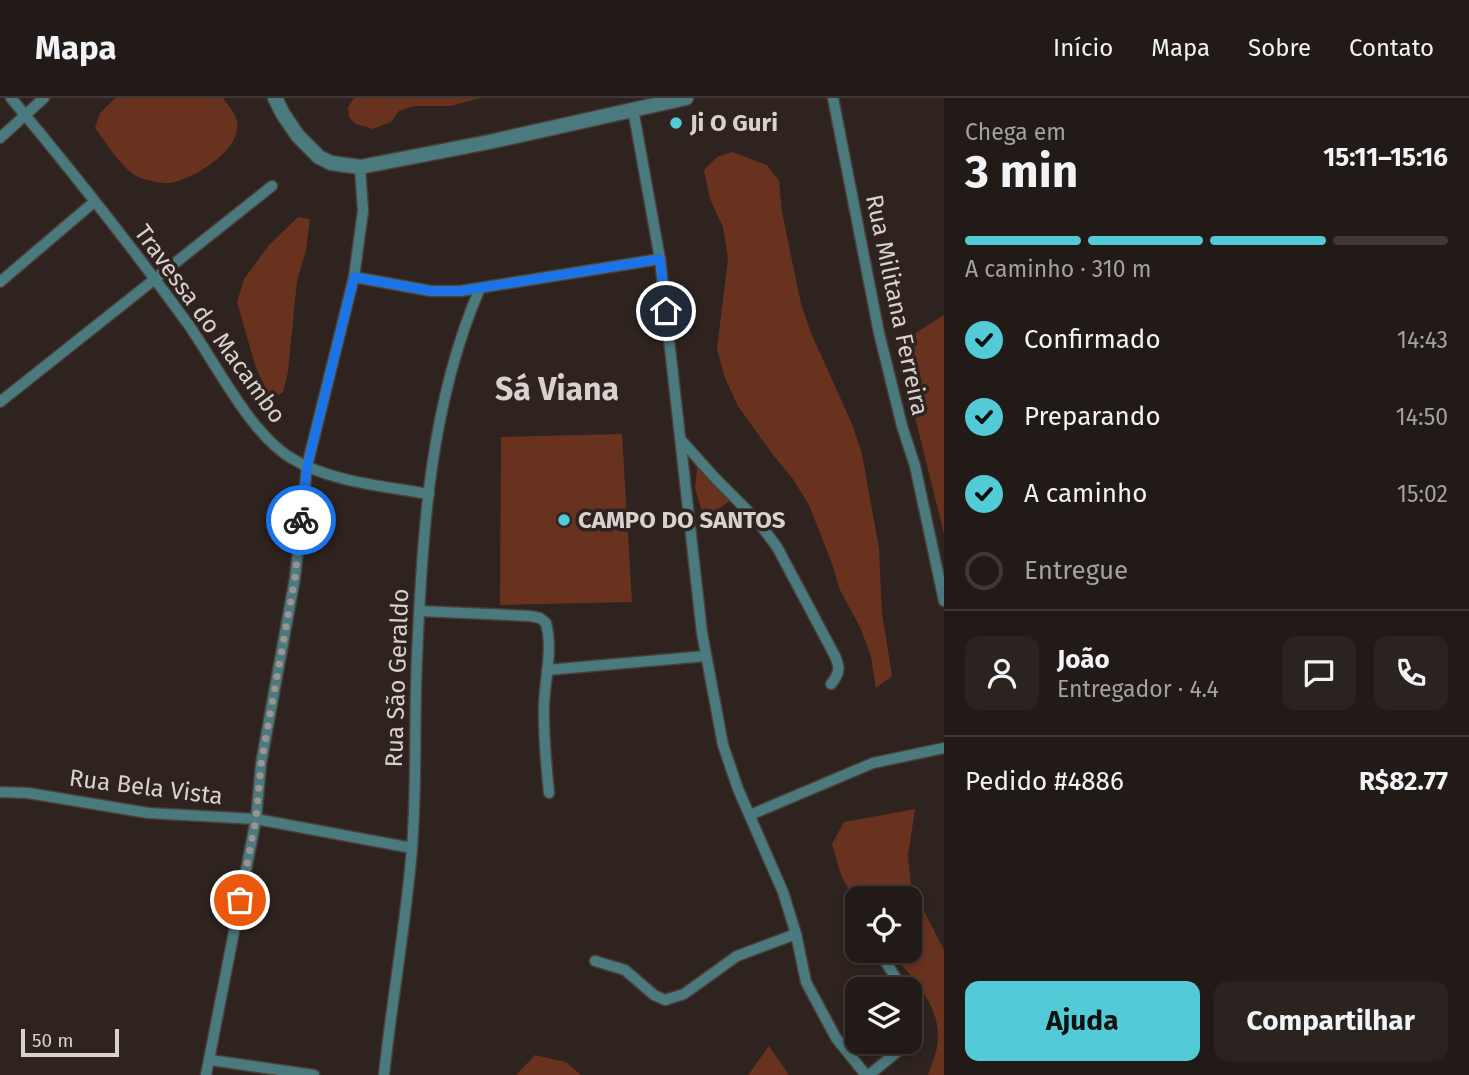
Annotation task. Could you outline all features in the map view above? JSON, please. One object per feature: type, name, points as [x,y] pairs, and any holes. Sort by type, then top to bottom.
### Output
[{"type":"street","name":"Travessa do Macambo","points":[[11,98],[155,280],[261,434],[275,447],[307,467],[366,483],[429,494]]},
{"type":"street","points":[[0,138],[44,98]]},
{"type":"street","points":[[279,99],[283,114],[298,136],[319,157],[331,163],[360,167],[489,142],[681,98]]},
{"type":"street","name":"Rua Militana Ferreira","points":[[833,98],[878,333],[915,466],[944,601]]},
{"type":"street","points":[[633,109],[660,259],[706,656],[723,746],[738,789],[783,892],[796,934],[806,982],[836,1038],[867,1075],[894,1054]]},
{"type":"street","points":[[206,1075],[256,819],[261,764],[295,578],[307,467],[354,277],[363,211],[360,167]]},
{"type":"street","points":[[0,402],[272,186]]},
{"type":"street","points":[[0,282],[94,202]]},
{"type":"street","points":[[354,277],[431,291],[480,288],[660,259]]},
{"type":"street","name":"Rua São Geraldo","points":[[384,1075],[412,848],[420,611],[429,494],[449,384],[466,324],[480,288]]},
{"type":"street","points":[[681,440],[716,480],[756,519],[786,561],[835,656],[839,668],[838,675],[831,684]]},
{"type":"street","points":[[420,611],[540,618],[546,623],[548,632],[544,741],[549,793]]},
{"type":"street","points":[[547,670],[706,656]]},
{"type":"street","points":[[750,815],[873,763],[944,748]]},
{"type":"street","name":"Rua Bela Vista","points":[[0,792],[28,793],[148,813],[256,819],[412,848]]},
{"type":"street","points":[[595,961],[625,970],[660,999],[673,999],[737,956],[796,934]]},
{"type":"street","points":[[210,1060],[314,1075]]},
{"type":"shaded area","points":[[115,98],[223,98],[236,118],[237,132],[225,152],[191,176],[170,183],[145,179],[125,167],[95,128],[100,113]]},
{"type":"shaded area","points":[[354,98],[481,98],[450,106],[414,106],[399,111],[391,122],[373,129],[356,124],[349,117],[348,107]]},
{"type":"shaded area","points":[[732,152],[767,165],[779,181],[782,212],[801,304],[862,454],[879,548],[882,613],[892,676],[876,688],[871,657],[861,629],[840,590],[809,505],[793,479],[738,406],[725,378],[717,349],[728,258],[723,227],[710,199],[704,170],[717,157]]},
{"type":"shaded area","points":[[298,217],[310,219],[306,250],[297,281],[288,372],[283,392],[271,400],[256,368],[237,302],[244,279],[269,245]]},
{"type":"shaded area","points":[[944,315],[944,534],[897,345]]},
{"type":"shaded area","name":"CAMPO DO SANTOS","points":[[622,434],[632,602],[500,605],[501,437]]},
{"type":"shaded area","points":[[699,452],[734,498],[704,519],[695,488]]},
{"type":"shaded area","points":[[915,809],[908,855],[911,886],[847,886],[832,844],[844,822]]},
{"type":"shaded area","points":[[922,907],[944,950],[944,1075],[928,1075],[938,1043],[937,1025],[922,990],[922,977],[912,977],[900,963],[922,963]]},
{"type":"shaded area","points":[[769,1046],[789,1075],[748,1075]]},
{"type":"shaded area","points":[[535,1055],[566,1062],[581,1075],[516,1075]]},
{"type":"way so far","points":[[240,900],[256,819],[261,764],[295,578],[301,520]]},
{"type":"place","name":"Ji O Guri","points":[[676,123]]},
{"type":"place","name":"CAMPO DO SANTOS","points":[[564,520]]},
{"type":"district","name":"Sá Viana","points":[[557,389]]},
{"type":"route","points":[[301,520],[307,467],[354,277],[431,291],[460,291],[660,259],[666,311]]}]
